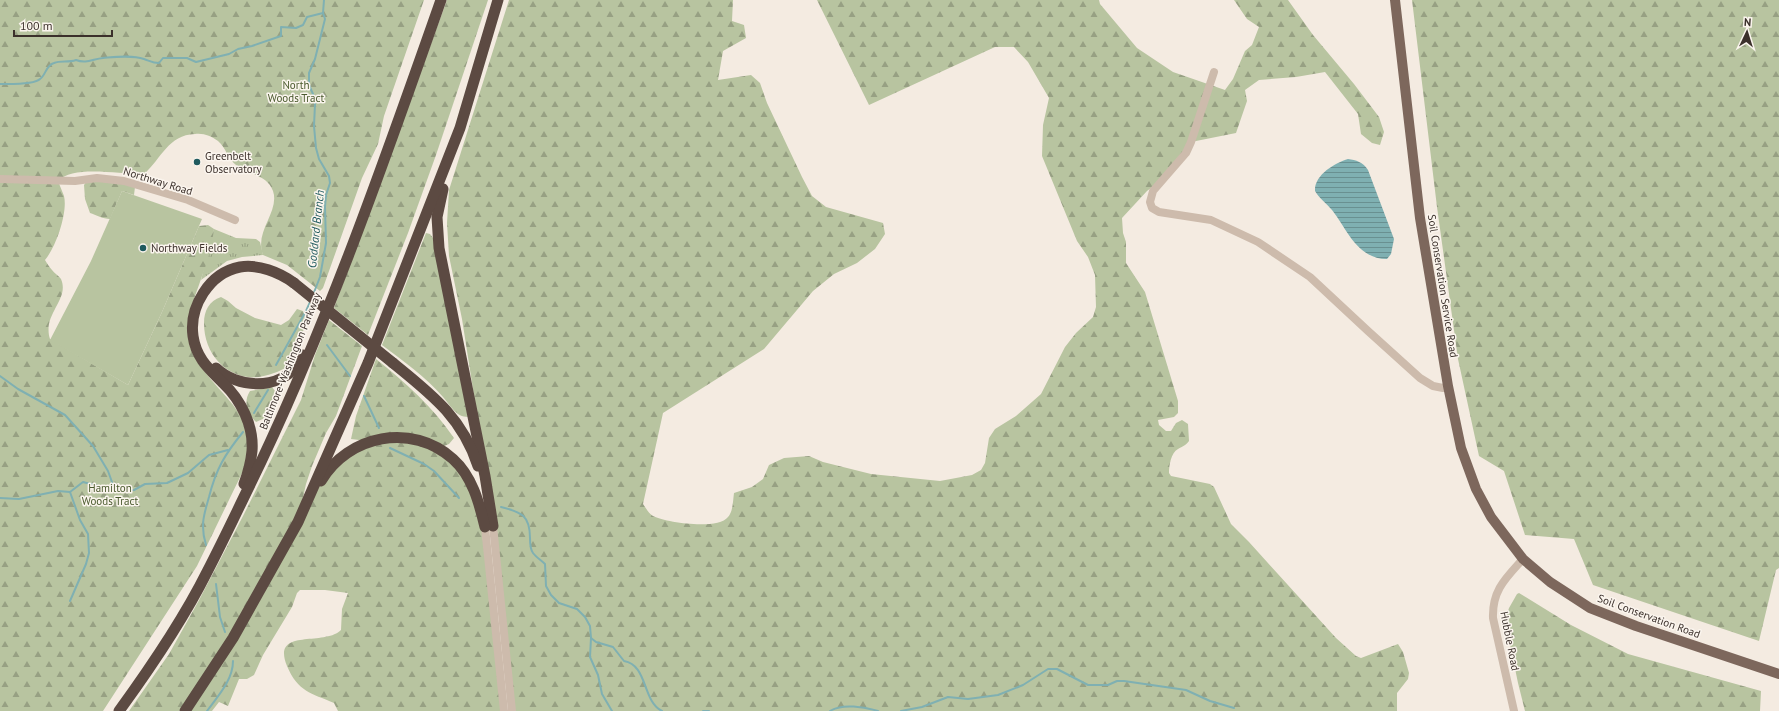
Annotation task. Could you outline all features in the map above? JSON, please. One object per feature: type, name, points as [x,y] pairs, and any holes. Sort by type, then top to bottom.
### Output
[{"type":"highway","name":"Baltimore-Washington Parkway","points":[[119,711],[157,656],[207,573],[295,389],[383,166],[441,0]]},
{"type":"highway","points":[[489,527],[488,489],[437,233],[439,202],[478,63],[498,0]]},
{"type":"highway","points":[[298,522],[371,356],[460,128]]},
{"type":"highway","points":[[241,502],[252,451],[250,428],[236,397],[208,370],[198,354],[193,335],[194,314],[201,296],[219,276],[241,267],[273,271],[294,283],[430,395],[457,436],[471,465],[482,498],[489,527]]},
{"type":"highway","points":[[263,269],[242,273],[224,281],[210,292],[202,306],[199,324],[201,342],[208,359],[220,372],[235,380],[249,383],[263,384],[280,378],[297,365],[321,323]]},
{"type":"highway","points":[[185,711],[233,638],[322,479],[336,460],[361,444],[377,440],[408,438],[439,448],[453,459],[464,473],[473,488],[489,527]]},
{"type":"main road","name":"Soil Conservation Service Road","points":[[1395,0],[1420,218],[1448,386],[1461,448],[1476,489],[1491,517],[1523,559]]},
{"type":"main road","name":"Soil Conservation Road","points":[[1523,559],[1560,589],[1590,608],[1636,626],[1779,674]]},
{"type":"street","points":[[1214,72],[1191,142],[1181,158],[1153,191],[1150,202],[1152,208],[1163,213],[1211,220],[1258,242],[1310,277],[1420,378],[1433,386],[1443,388],[1448,386]]},
{"type":"street","name":"Northway Road","points":[[0,179],[75,182],[97,178],[124,181],[188,200],[235,220]]},
{"type":"street","points":[[489,527],[504,711]]},
{"type":"street","points":[[489,527],[512,711]]},
{"type":"street","name":"Hubble Road","points":[[1514,711],[1493,618],[1493,608],[1495,597],[1500,587],[1523,559]]},
{"type":"green space","points":[[0,0],[424,0],[384,116],[378,144],[362,178],[323,288],[320,291],[287,265],[263,255],[261,246],[262,238],[273,206],[273,191],[270,185],[262,178],[236,165],[221,144],[210,136],[195,134],[178,138],[166,148],[144,174],[86,172],[65,176],[58,181],[65,203],[63,220],[53,247],[45,260],[51,269],[61,279],[63,287],[62,294],[50,322],[50,339],[128,385],[162,312],[199,226],[208,225],[214,229],[211,248],[189,317],[188,333],[190,345],[200,365],[238,412],[244,423],[247,436],[247,451],[244,469],[197,566],[103,711],[0,711]]},
{"type":"green space","points":[[447,0],[488,0],[436,155],[408,233],[368,335],[334,308]]},
{"type":"green space","points":[[509,0],[733,0],[732,21],[744,25],[746,38],[723,51],[718,80],[751,75],[760,83],[767,103],[812,196],[826,207],[883,223],[885,234],[875,249],[857,263],[834,274],[813,291],[764,349],[663,413],[643,504],[652,515],[660,519],[680,523],[704,524],[722,521],[728,517],[732,509],[734,493],[752,487],[763,479],[769,465],[784,458],[809,456],[823,462],[871,474],[940,481],[972,475],[981,470],[985,463],[989,438],[995,429],[1016,416],[1041,394],[1065,347],[1076,333],[1093,317],[1096,307],[1095,275],[1088,257],[1077,241],[1042,156],[1043,125],[1049,98],[1028,62],[1014,47],[995,47],[869,105],[817,0],[1099,0],[1100,4],[1137,48],[1173,72],[1225,90],[1233,79],[1245,51],[1252,45],[1259,27],[1247,19],[1234,0],[1288,0],[1313,35],[1354,84],[1379,117],[1384,132],[1380,145],[1372,143],[1361,134],[1358,114],[1325,72],[1296,77],[1259,80],[1245,90],[1247,101],[1236,133],[1191,142],[1168,175],[1147,191],[1122,218],[1123,233],[1126,242],[1126,263],[1145,292],[1178,401],[1178,413],[1174,417],[1158,420],[1159,425],[1166,431],[1171,431],[1176,423],[1182,420],[1188,424],[1189,441],[1178,449],[1172,456],[1169,473],[1171,476],[1210,484],[1214,487],[1231,524],[1336,638],[1356,656],[1361,658],[1398,644],[1403,652],[1409,673],[1408,679],[1397,693],[1397,711],[512,711],[473,389],[462,319],[449,256],[447,223],[449,190]]},
{"type":"green space","points":[[1412,0],[1779,0],[1779,568],[1776,570],[1759,641],[1593,585],[1574,539],[1525,535],[1504,471],[1479,456],[1458,359],[1437,207]]},
{"type":"green space","points":[[94,181],[121,183],[135,187],[134,195],[122,191],[110,219],[100,217],[90,213],[85,199],[84,185],[86,182]]},
{"type":"green space","points":[[122,191],[202,219],[162,312],[128,385],[50,340],[91,261]]},
{"type":"green space","points":[[214,229],[236,238],[256,239],[260,242],[263,255],[242,257],[227,261],[201,280]]},
{"type":"green space","points":[[426,233],[430,234],[433,238],[468,417],[464,417],[457,413],[429,383],[382,345]]},
{"type":"green space","points":[[221,297],[236,308],[255,318],[281,325],[289,320],[297,309],[303,311],[305,324],[296,356],[290,364],[284,369],[260,377],[247,377],[236,374],[225,368],[216,359],[210,349],[205,337],[204,323],[208,307],[213,301]]},
{"type":"green space","points":[[329,320],[362,346],[336,416],[326,433],[312,466],[306,484],[298,520],[322,479],[367,441],[351,439],[356,416],[376,359],[428,405],[454,438],[449,444],[439,448],[445,453],[478,500],[504,711],[338,711],[334,703],[312,694],[296,681],[291,675],[287,666],[284,654],[286,646],[293,642],[333,635],[341,630],[342,609],[348,593],[325,590],[300,590],[297,593],[292,607],[263,655],[254,675],[247,679],[239,679],[228,706],[219,702],[212,711],[185,711],[192,699],[179,711],[129,711],[169,654],[243,516],[301,400],[315,355]]},
{"type":"green space","points":[[272,387],[275,391],[274,399],[271,402],[265,418],[256,422],[248,411],[246,403],[248,395],[250,391]]},
{"type":"green space","points":[[1519,593],[1571,625],[1628,654],[1761,691],[1760,711],[1525,711],[1505,620],[1509,608]]},
{"type":"water","points":[[1348,159],[1359,162],[1368,170],[1394,239],[1391,254],[1387,259],[1377,258],[1360,249],[1332,210],[1315,191],[1318,180],[1326,170],[1337,163]]},
{"type":"waterway","name":"Goddard Branch","points":[[313,295],[320,277],[326,243],[325,207],[326,195],[330,183],[329,176],[319,159],[316,148],[314,126],[315,104],[309,85],[309,73],[315,59],[325,19],[323,13],[324,0]]},
{"type":"waterway","points":[[0,84],[21,84],[37,81],[42,77],[51,64],[76,60],[86,61],[103,58],[134,57],[157,63],[159,63],[163,58],[187,58],[196,62],[229,54],[238,49],[281,36],[281,27],[296,28],[303,25],[307,17],[323,13]]},
{"type":"waterway","name":"Goddard Branch","points":[[310,320],[306,311],[311,300]]},
{"type":"waterway","points":[[276,365],[306,311]]},
{"type":"waterway","points":[[327,345],[350,376]]},
{"type":"waterway","points":[[0,376],[18,389],[65,415],[93,446],[108,471],[113,490]]},
{"type":"waterway","points":[[254,413],[268,390]]},
{"type":"waterway","points":[[364,396],[379,428]]},
{"type":"waterway","points":[[206,545],[203,532],[203,520],[212,487],[222,462],[243,432]]},
{"type":"waterway","points":[[390,448],[424,464],[434,471],[459,498]]},
{"type":"waterway","points":[[0,498],[19,499],[58,491],[70,492],[83,482],[117,491],[134,490],[145,484],[167,483],[188,473],[209,455],[228,450]]},
{"type":"waterway","points":[[70,492],[80,520],[88,534],[89,553],[86,564],[70,601]]},
{"type":"waterway","points":[[501,507],[519,513],[526,519],[530,530],[531,550],[545,564],[546,586],[551,595],[559,603],[577,609],[585,617],[590,626],[590,657],[598,675],[602,694],[612,711]]},
{"type":"waterway","points":[[216,584],[220,617],[225,632]]},
{"type":"waterway","points":[[591,638],[596,642],[613,647],[624,661],[632,664],[637,669],[651,700],[662,711]]},
{"type":"waterway","points":[[207,711],[228,681],[233,661]]},
{"type":"waterway","points":[[901,711],[922,707],[948,697],[968,699],[998,695],[1023,685],[1048,669],[1057,669],[1088,685],[1108,685],[1117,681],[1124,681],[1186,690],[1210,701],[1234,708]]},
{"type":"waterway","points":[[830,711],[847,706],[867,708],[878,711]]},
{"type":"waterway","points":[[703,711],[709,711]]},
{"type":"place","name":"Greenbelt Observatory","points":[[197,162]]},
{"type":"place","name":"Northway Fields","points":[[143,248]]},
{"type":"park label","name":"North Woods Tract","points":[[296,91]]},
{"type":"park label","name":"Hamilton Woods Tract","points":[[110,494]]}]
